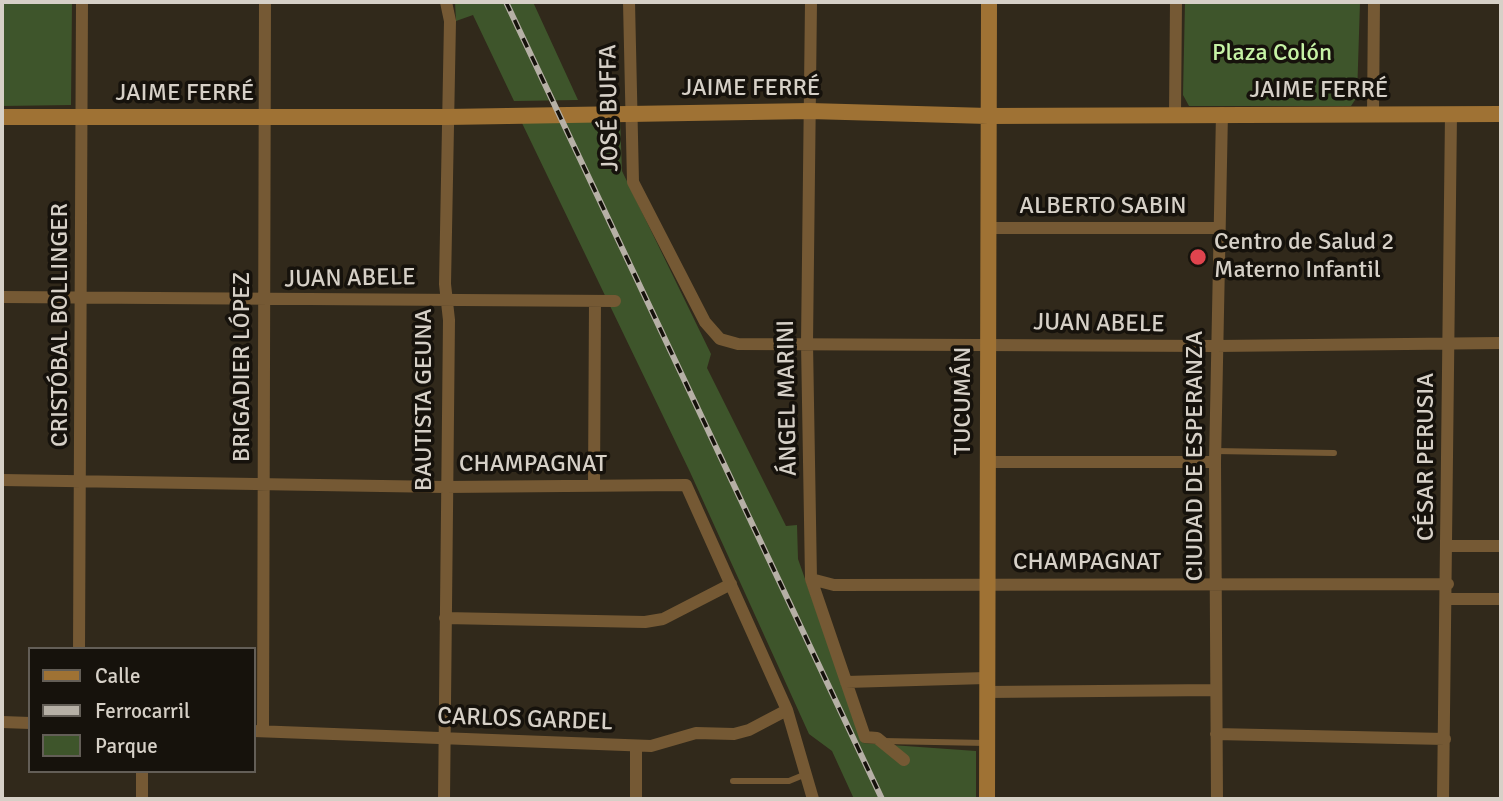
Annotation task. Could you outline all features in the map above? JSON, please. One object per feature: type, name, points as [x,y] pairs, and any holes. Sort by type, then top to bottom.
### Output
[{"type":"street","name":"CRISTÓBAL BOLLINGER","points":[[79,647],[83,299],[82,2]]},
{"type":"street","name":"BRIGADIER LÓPEZ","points":[[259,731],[264,485],[265,2]]},
{"type":"street","name":"BAUTISTA GEUNA","points":[[444,799],[445,487],[449,320],[446,299],[447,117],[450,21],[446,2]]},
{"type":"street","name":"JOSÉ BUFFA","points":[[629,2],[633,182],[705,322]]},
{"type":"street","name":"ÁNGEL MARINI","points":[[811,2],[807,343],[811,579],[865,737],[883,741],[904,760]]},
{"type":"street","name":"TUCUMÁN","points":[[987,799],[986,343],[989,2]]},
{"type":"street","points":[[1175,114],[1177,2]]},
{"type":"street","points":[[1373,114],[1374,2]]},
{"type":"street","name":"JAIME FERRÉ","points":[[2,117],[447,117],[810,111],[988,116],[1501,114]]},
{"type":"street","name":"CIUDAD DE ESPERANZA","points":[[1217,799],[1215,457],[1222,113]]},
{"type":"street","name":"CÉSAR PERUSIA","points":[[1443,799],[1448,584],[1451,114]]},
{"type":"street","name":"ALBERTO SABIN","points":[[987,228],[1219,228]]},
{"type":"street","name":"JUAN ABELE","points":[[2,297],[264,301],[615,301]]},
{"type":"street","points":[[594,485],[595,301]]},
{"type":"street","name":"JUAN ABELE","points":[[705,322],[720,339],[738,344],[1216,346],[1448,341],[1501,343]]},
{"type":"street","points":[[987,462],[1215,457]]},
{"type":"street","name":"CHAMPAGNAT","points":[[2,481],[445,487],[686,485],[731,584]]},
{"type":"street","points":[[1448,546],[1501,546]]},
{"type":"street","name":"CHAMPAGNAT","points":[[811,579],[834,584],[1448,584]]},
{"type":"street","points":[[445,618],[645,622],[663,618],[731,584],[787,710],[814,799]]},
{"type":"street","points":[[1447,599],[1501,599]]},
{"type":"street","points":[[846,682],[1216,690]]},
{"type":"street","name":"CARLOS GARDEL","points":[[259,731],[651,746],[696,733],[734,734],[787,710]]},
{"type":"street","points":[[2,722],[28,723]]},
{"type":"street","points":[[1216,734],[1445,739]]},
{"type":"street","points":[[636,746],[636,799]]},
{"type":"street","points":[[142,773],[142,799]]},
{"type":"lane","points":[[1215,457],[1334,453]]},
{"type":"lane","points":[[883,741],[986,743]]},
{"type":"lane","points":[[733,781],[789,781],[806,774]]},
{"type":"green space","points":[[2,2],[72,2],[71,105],[2,106]]},
{"type":"green space","points":[[455,2],[533,2],[578,100],[514,101],[473,15],[456,21]]},
{"type":"green space","name":"Plaza Colón","points":[[1185,2],[1360,2],[1357,97],[1351,106],[1189,106],[1183,95]]},
{"type":"green space","points":[[620,117],[622,171],[711,354],[707,368],[786,526],[797,525],[798,559],[863,743],[976,751],[976,799],[854,799],[832,751],[809,734],[690,472],[521,121]]},
{"type":"railway","points":[[506,2],[882,799]]},
{"type":"place","name":"Centro de Salud 2 Materno Infantil","points":[[1198,257]]}]
